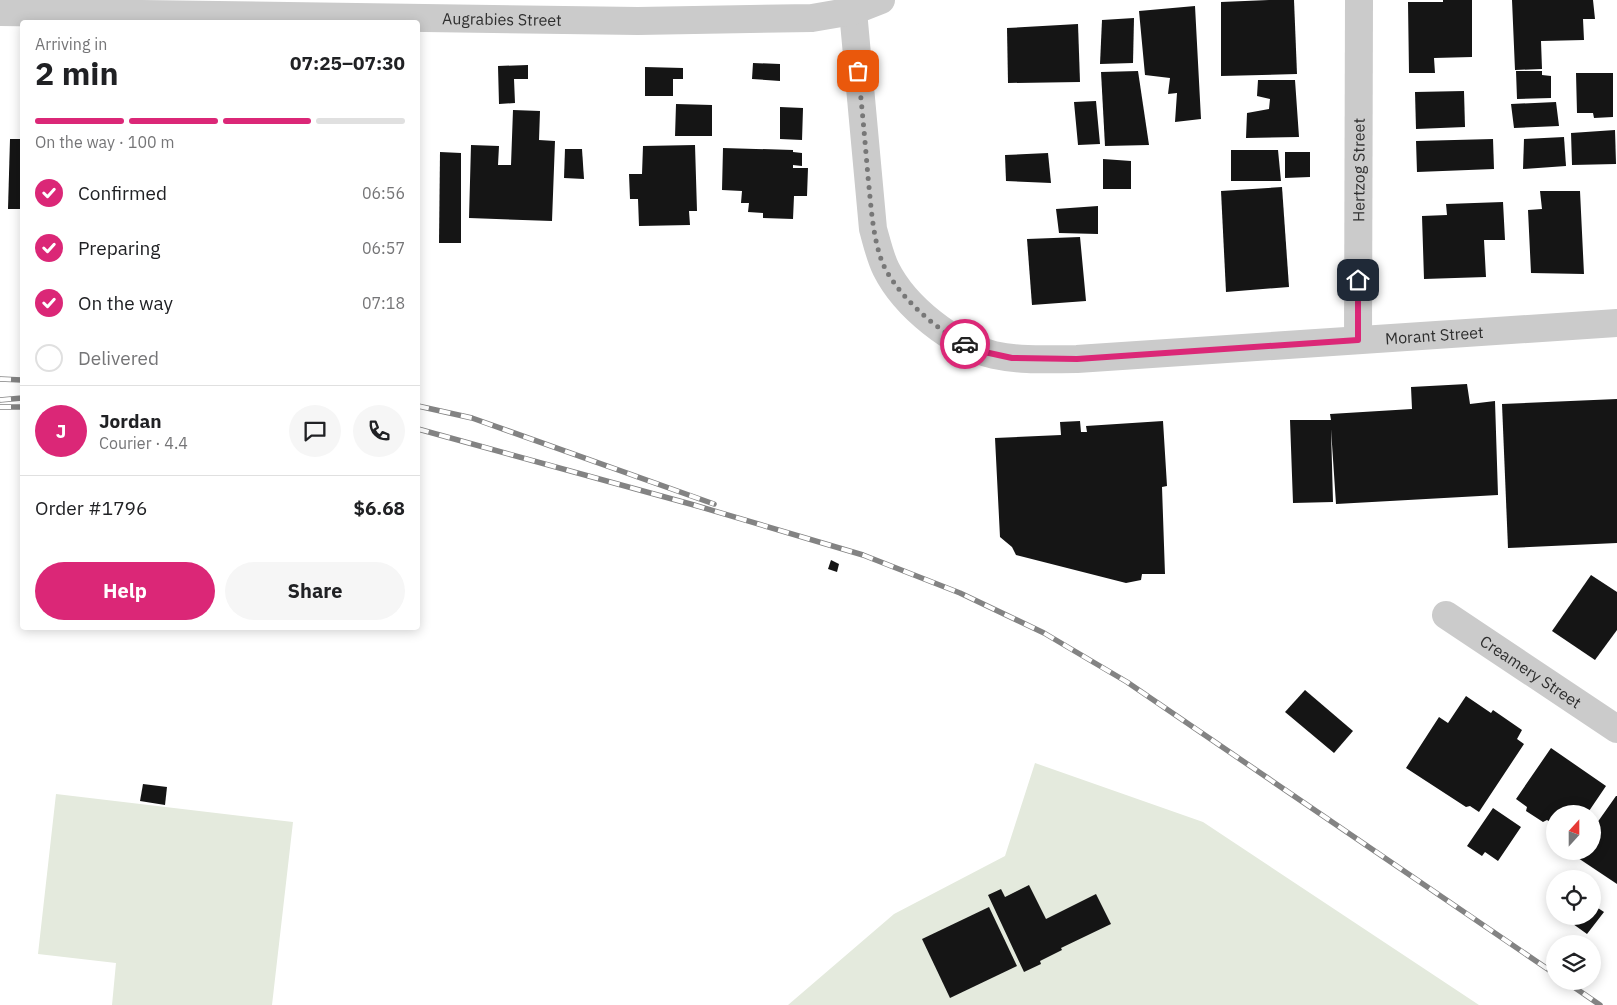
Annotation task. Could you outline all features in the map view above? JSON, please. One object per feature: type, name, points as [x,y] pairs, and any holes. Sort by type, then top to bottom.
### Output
[{"type":"street","name":"Augrabies Street","points":[[0,12],[638,21],[805,9],[853,11],[881,0]]},
{"type":"street","name":"Hertzog Street","points":[[1358,340],[1359,0]]},
{"type":"street","name":"Morant Street","points":[[853,11],[873,230],[882,260],[887,272],[909,301],[942,331],[980,351],[1012,358],[1077,359],[1617,323]]},
{"type":"street","name":"Creamery Street","points":[[1446,614],[1617,729]]},
{"type":"shaded area","points":[[1035,763],[1203,822],[1479,1005],[788,1005],[894,914],[1005,856]]},
{"type":"shaded area","points":[[56,794],[293,822],[272,1005],[112,1005],[116,963],[38,954]]},
{"type":"building","points":[[1294,0],[1297,74],[1221,76],[1221,2]]},
{"type":"building","points":[[1443,0],[1472,0],[1472,57],[1434,58],[1435,73],[1409,73],[1408,2],[1443,2]]},
{"type":"building","points":[[1512,0],[1593,0],[1595,19],[1583,19],[1584,40],[1541,41],[1542,69],[1515,70]]},
{"type":"building","points":[[1195,6],[1201,119],[1175,122],[1177,93],[1168,94],[1170,78],[1145,75],[1139,11]]},
{"type":"building","points":[[1134,18],[1133,63],[1100,64],[1102,20]]},
{"type":"building","points":[[1078,24],[1080,82],[1008,83],[1007,28]]},
{"type":"building","points":[[753,63],[780,64],[780,81],[752,79]]},
{"type":"building","points":[[528,65],[528,79],[514,79],[515,103],[499,104],[498,66]]},
{"type":"building","points":[[645,67],[683,68],[683,79],[673,79],[673,96],[645,96]]},
{"type":"building","points":[[1138,71],[1149,145],[1105,146],[1101,72]]},
{"type":"building","points":[[1516,71],[1542,71],[1542,75],[1551,76],[1551,98],[1517,99]]},
{"type":"building","points":[[1576,73],[1613,73],[1613,117],[1594,118],[1593,113],[1577,113]]},
{"type":"building","points":[[1258,80],[1295,80],[1299,137],[1246,138],[1247,113],[1269,109],[1270,99],[1257,96]]},
{"type":"building","points":[[1464,91],[1465,127],[1416,129],[1415,92]]},
{"type":"building","points":[[1096,101],[1100,144],[1078,145],[1074,102]]},
{"type":"building","points":[[1556,102],[1559,126],[1514,128],[1511,104]]},
{"type":"building","points":[[676,104],[712,105],[712,136],[675,136]]},
{"type":"building","points":[[780,107],[803,108],[802,140],[780,139]]},
{"type":"building","points":[[513,110],[540,111],[539,140],[555,141],[552,221],[469,218],[471,145],[499,146],[498,165],[511,165]]},
{"type":"building","points":[[1615,130],[1616,164],[1572,165],[1571,133]]},
{"type":"building","points":[[1564,137],[1566,166],[1523,169],[1524,139]]},
{"type":"building","points":[[10,139],[20,139],[20,209],[8,209]]},
{"type":"building","points":[[1493,139],[1494,169],[1417,172],[1416,141]]},
{"type":"building","points":[[695,145],[697,211],[689,211],[690,225],[639,226],[638,199],[630,199],[629,174],[642,174],[643,146]]},
{"type":"building","points":[[723,148],[793,150],[793,152],[802,153],[802,166],[793,165],[793,168],[808,168],[807,196],[794,196],[793,219],[763,218],[763,213],[748,212],[749,203],[741,203],[742,191],[722,190]]},
{"type":"building","points":[[565,149],[582,149],[584,179],[564,178]]},
{"type":"building","points":[[1231,150],[1278,150],[1281,181],[1231,181]]},
{"type":"building","points":[[440,152],[461,153],[461,243],[439,243]]},
{"type":"building","points":[[1285,152],[1310,152],[1310,177],[1285,178]]},
{"type":"building","points":[[1048,153],[1051,183],[1006,181],[1005,155]]},
{"type":"building","points":[[1103,159],[1131,161],[1131,189],[1103,189]]},
{"type":"building","points":[[1282,187],[1289,287],[1226,292],[1221,191]]},
{"type":"building","points":[[1540,191],[1580,191],[1584,274],[1531,273],[1528,210],[1542,209]]},
{"type":"building","points":[[1503,202],[1505,240],[1484,240],[1486,277],[1424,279],[1422,216],[1447,215],[1446,204]]},
{"type":"building","points":[[1098,206],[1098,234],[1059,233],[1056,209]]},
{"type":"building","points":[[1080,237],[1086,301],[1032,305],[1027,239]]},
{"type":"building","points":[[1467,384],[1470,404],[1495,401],[1498,495],[1336,504],[1331,429],[1333,502],[1293,503],[1290,420],[1331,420],[1330,414],[1412,409],[1411,387]]},
{"type":"building","points":[[1617,399],[1617,543],[1508,548],[1502,404]]},
{"type":"building","points":[[1080,421],[1081,432],[1087,432],[1086,426],[1163,421],[1167,486],[1162,487],[1165,574],[1142,574],[1141,580],[1126,583],[1016,555],[1012,547],[1000,537],[995,438],[1061,435],[1060,422]]},
{"type":"building","points":[[831,560],[839,564],[837,572],[828,569]]},
{"type":"building","points":[[1591,575],[1617,592],[1617,630],[1595,660],[1552,631]]},
{"type":"building","points":[[1305,690],[1353,731],[1334,753],[1285,712]]},
{"type":"building","points":[[1466,696],[1491,713],[1493,710],[1522,730],[1517,739],[1524,744],[1479,812],[1470,806],[1466,807],[1406,768],[1439,717],[1448,723]]},
{"type":"building","points":[[1551,748],[1606,786],[1593,805],[1546,805],[1546,820],[1543,822],[1526,811],[1527,807],[1516,799]]},
{"type":"building","points":[[143,784],[167,787],[165,805],[140,801]]},
{"type":"building","points":[[1617,796],[1617,884],[1601,873],[1601,870],[1596,870],[1581,860],[1601,860],[1601,817]]},
{"type":"building","points":[[1493,808],[1521,827],[1498,861],[1485,852],[1482,856],[1467,846]]},
{"type":"building","points":[[1029,885],[1046,919],[1096,894],[1111,924],[1061,948],[1062,950],[1040,961],[1041,964],[1024,972],[988,895],[1001,889],[1005,897]]},
{"type":"building","points":[[989,907],[1017,966],[950,998],[922,939]]},
{"type":"building","points":[[1574,925],[1594,925],[1587,934]]},
{"type":"railway","points":[[0,379],[20,380]]},
{"type":"railway","points":[[0,400],[20,398]]},
{"type":"railway","points":[[420,406],[472,418],[714,504]]},
{"type":"railway","points":[[0,407],[20,407]]},
{"type":"railway","points":[[420,430],[694,505],[863,555],[960,593],[1044,633],[1127,682],[1546,968]]},
{"type":"railway","points":[[1578,990],[1600,1005]]},
{"type":"way so far","points":[[858,71],[873,230],[882,260],[887,272],[909,301],[942,331],[965,344]]},
{"type":"route","points":[[965,344],[993,355],[1012,358],[1077,359],[1358,340],[1358,280]]}]
